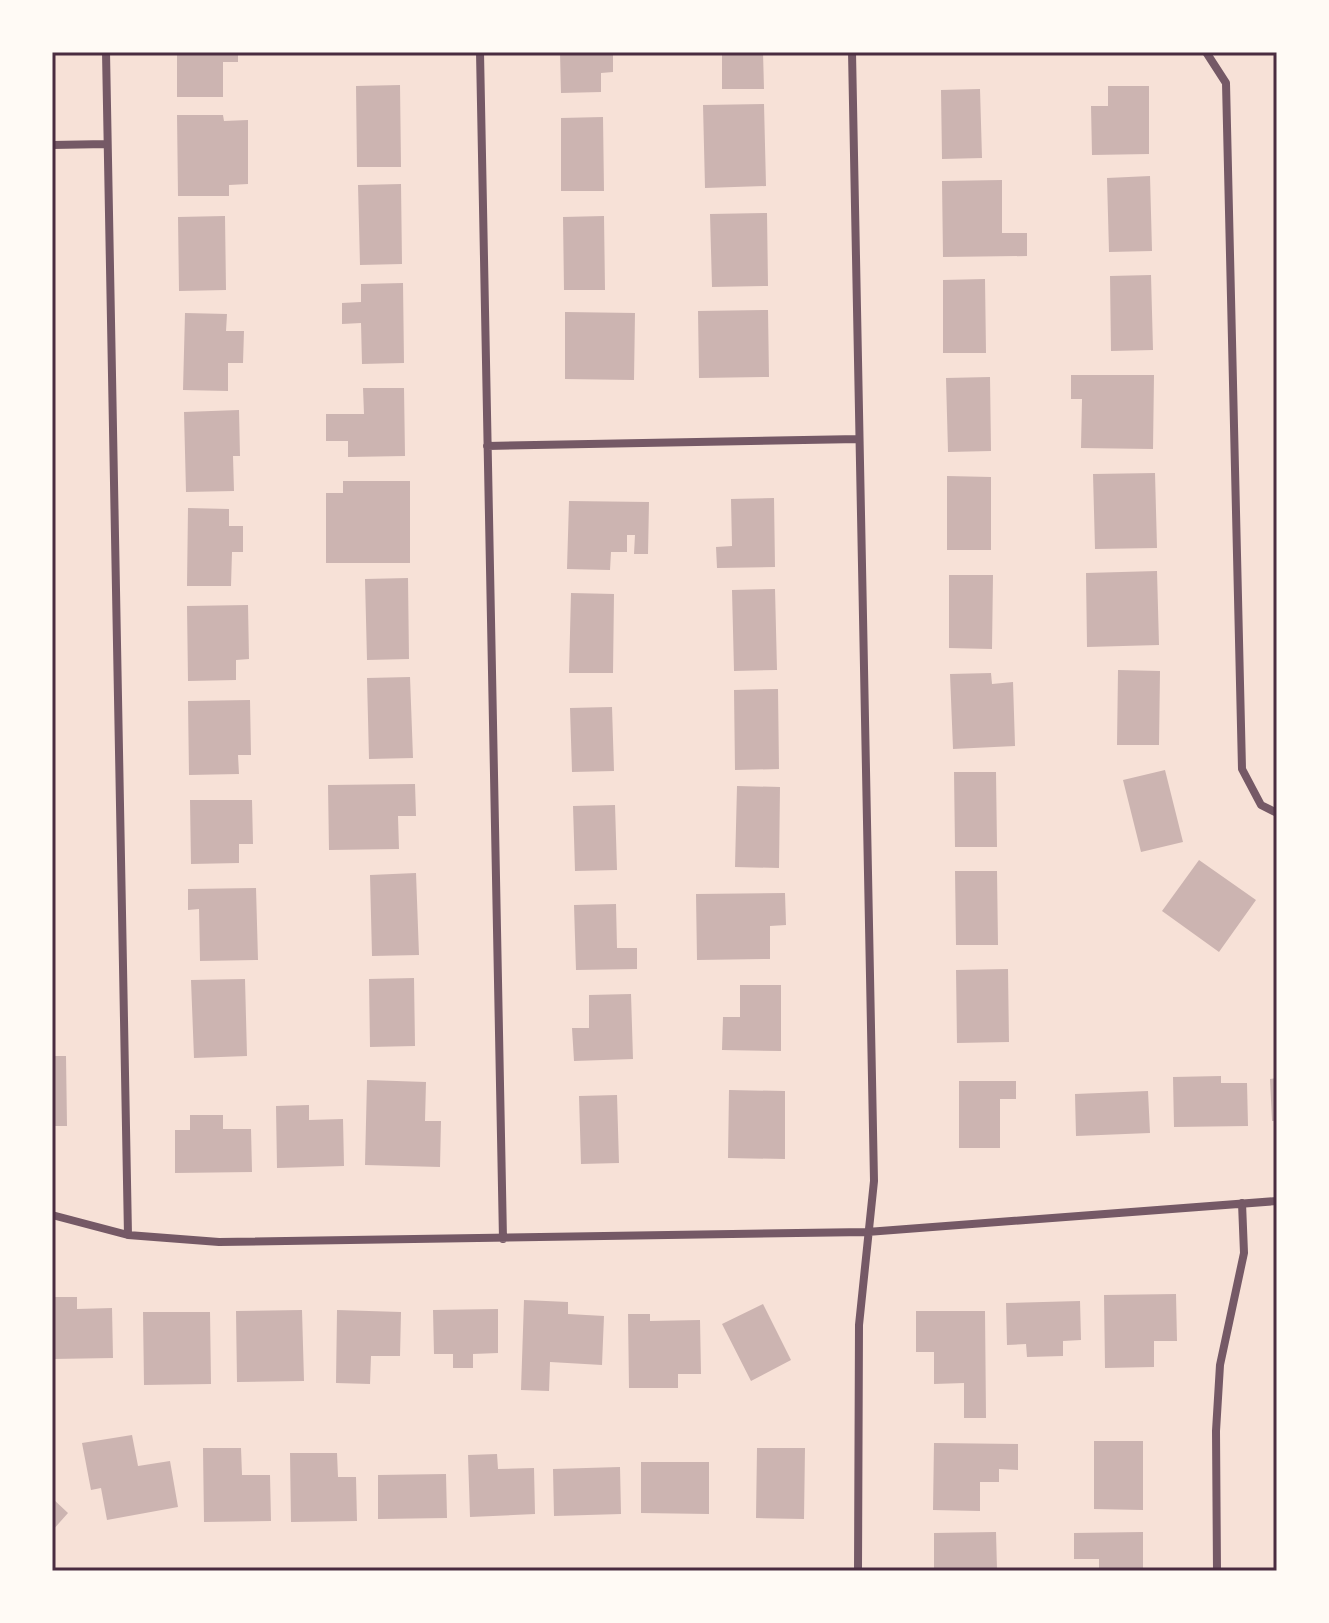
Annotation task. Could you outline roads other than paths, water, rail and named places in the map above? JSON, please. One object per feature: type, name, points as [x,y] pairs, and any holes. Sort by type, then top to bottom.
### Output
[{"type":"street","points":[[106,52],[128,1235]]},
{"type":"street","points":[[480,52],[503,1239]]},
{"type":"street","points":[[852,52],[874,1181],[859,1325],[858,1571]]},
{"type":"street","points":[[1206,52],[1226,83],[1242,769],[1261,805],[1277,813]]},
{"type":"street","points":[[52,145],[107,144]]},
{"type":"street","points":[[487,446],[859,439]]},
{"type":"street","points":[[52,1215],[128,1235],[219,1242],[503,1239],[867,1232],[1277,1201]]},
{"type":"street","points":[[1217,1571],[1220,1365],[1244,1253],[1242,1203]]}]
